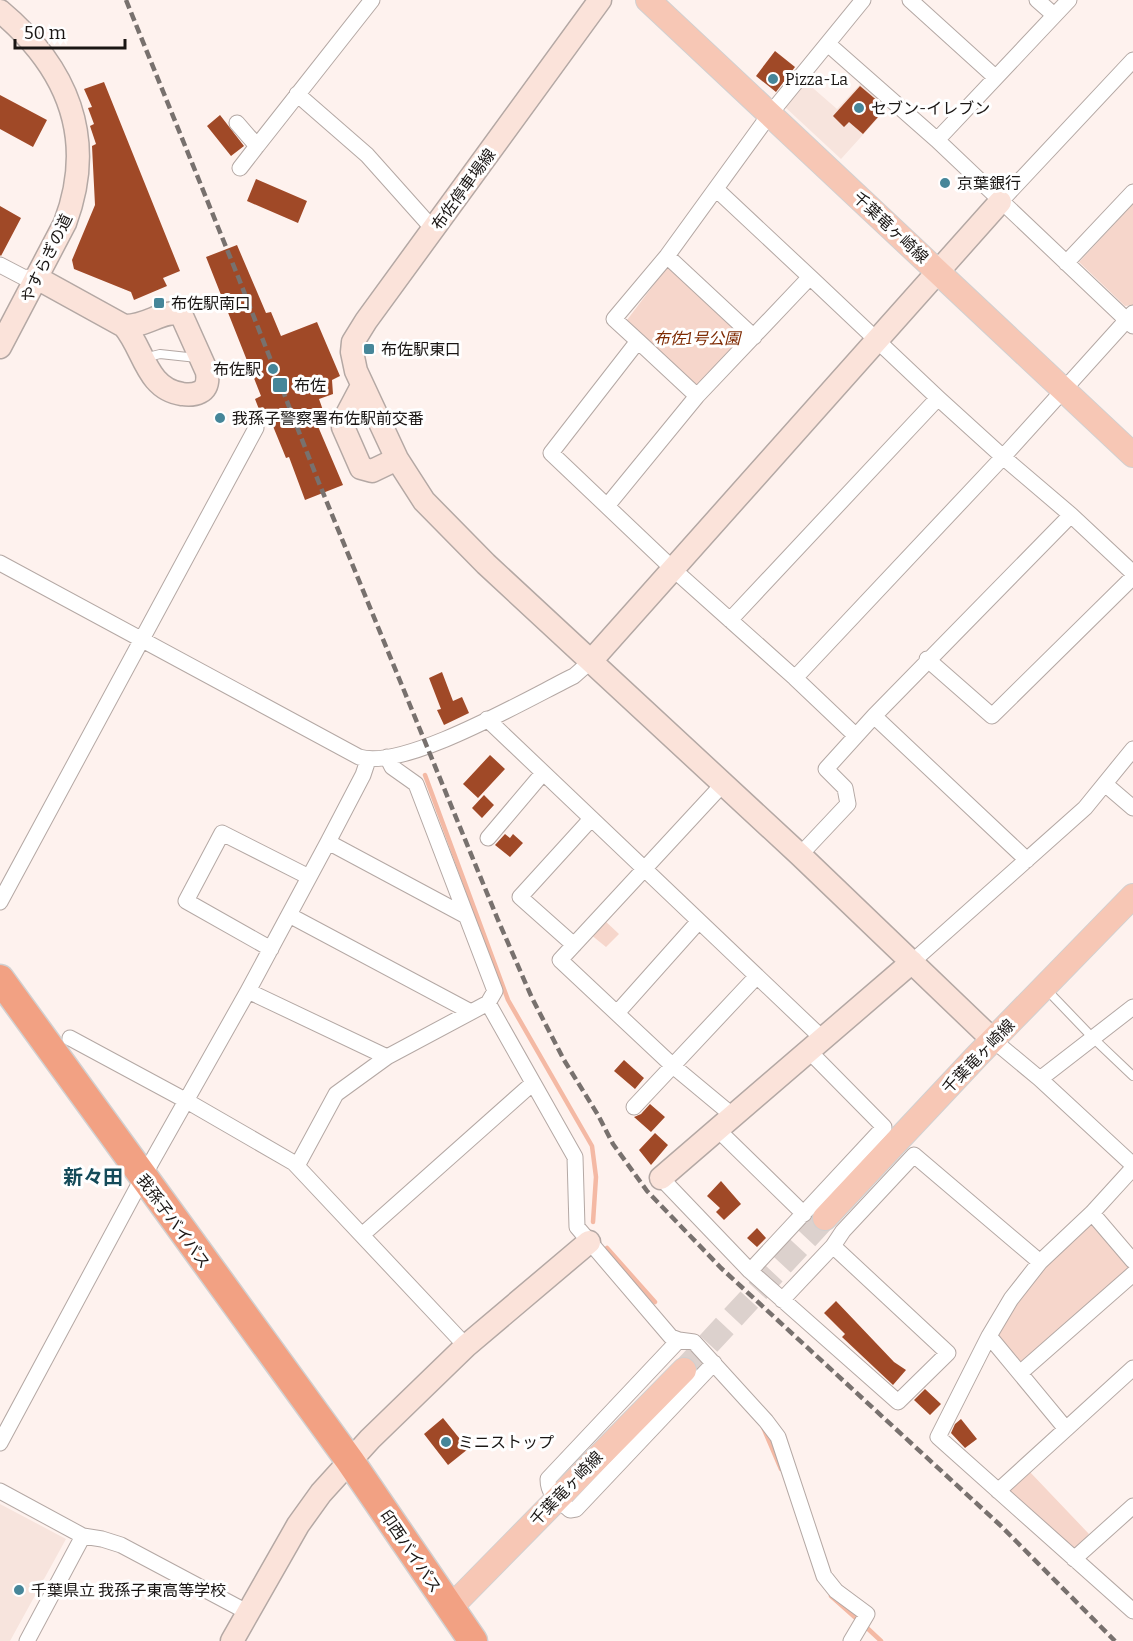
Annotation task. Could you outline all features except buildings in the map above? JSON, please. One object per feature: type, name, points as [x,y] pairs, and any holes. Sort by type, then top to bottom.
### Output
[{"type":"highway","name":"我孫子バイパス","points":[[0,979],[350,1461]]},
{"type":"highway","name":"印西バイパス","points":[[350,1461],[473,1641]]},
{"type":"main road","name":"千葉竜ヶ崎線","points":[[648,0],[1133,455]]},
{"type":"main road","name":"千葉竜ヶ崎線","points":[[814,1216],[993,1040],[1133,896]]},
{"type":"main road","name":"千葉竜ヶ崎線","points":[[450,1608],[684,1370]]},
{"type":"street","points":[[240,168],[372,0]]},
{"type":"street","name":"布佐停車場線","points":[[600,0],[353,342],[353,360],[362,386],[410,482],[439,517],[486,564],[800,855],[993,1040]]},
{"type":"street","points":[[697,396],[614,320],[667,256],[770,114],[863,0]]},
{"type":"street","points":[[910,0],[995,77]]},
{"type":"street","points":[[1037,0],[1054,15]]},
{"type":"street","points":[[937,140],[1069,0]]},
{"type":"street","name":"やすらぎの道","points":[[0,11],[35,43],[59,80],[69,104],[78,154],[73,201],[55,244],[0,347]]},
{"type":"street","points":[[795,678],[1131,320],[1000,202],[937,140],[828,44]]},
{"type":"street","points":[[0,563],[368,760],[426,748],[574,676],[591,661],[937,270],[1133,60]]},
{"type":"street","points":[[297,94],[367,155],[434,230]]},
{"type":"street","points":[[237,123],[256,146]]},
{"type":"street","points":[[716,189],[938,398],[1071,515],[1133,575],[992,716],[927,660]]},
{"type":"street","points":[[1066,262],[1133,192]]},
{"type":"street","points":[[667,256],[754,337]]},
{"type":"street","points":[[0,265],[23,277],[37,278],[124,326],[131,334],[155,381],[164,388],[174,393],[188,395],[197,393],[207,385],[207,372],[181,314],[169,312],[143,324],[124,326]]},
{"type":"street","points":[[607,506],[697,396],[810,277]]},
{"type":"street","points":[[638,341],[551,453],[673,569],[855,735]]},
{"type":"street","points":[[362,386],[343,422],[343,427],[361,468],[372,471],[397,459]]},
{"type":"street","points":[[730,620],[938,398]]},
{"type":"street","points":[[0,902],[256,428]]},
{"type":"street","points":[[800,855],[848,804],[845,788],[826,769],[855,735],[927,660],[1071,515]]},
{"type":"street","points":[[874,716],[1027,860]]},
{"type":"street","points":[[487,720],[757,976],[884,1127],[814,1216],[750,1271]]},
{"type":"street","points":[[834,1246],[948,1353],[898,1402],[750,1271],[661,1178],[912,962],[1085,808],[1133,749]]},
{"type":"street","points":[[297,1166],[336,1094],[387,1057],[488,1002],[495,991],[416,784],[392,767],[387,757]]},
{"type":"street","points":[[0,1443],[185,1100],[271,949],[363,775],[368,760]]},
{"type":"street","points":[[488,838],[543,773]]},
{"type":"street","points":[[723,784],[560,960],[673,1066],[814,1216]]},
{"type":"street","points":[[1105,784],[1133,808]]},
{"type":"street","points":[[574,945],[520,897],[591,819]]},
{"type":"street","points":[[271,949],[186,901],[222,833],[309,877]]},
{"type":"street","points":[[328,842],[466,916]]},
{"type":"street","points":[[289,915],[471,1012]]},
{"type":"street","points":[[617,1013],[699,921]]},
{"type":"street","points":[[634,1107],[757,976]]},
{"type":"street","points":[[248,991],[387,1057]]},
{"type":"street","points":[[488,1002],[575,1157],[577,1227],[671,1337],[694,1342],[778,1437],[824,1576],[836,1591],[867,1614],[853,1638]]},
{"type":"street","points":[[1040,1079],[1133,1007]]},
{"type":"street","points":[[70,1038],[185,1100],[297,1166],[466,1346]]},
{"type":"street","points":[[993,1040],[1040,1079],[1133,1166],[1092,1213],[1040,1262],[1011,1299],[989,1336],[938,1437],[1133,1611]]},
{"type":"street","points":[[362,1235],[533,1083]]},
{"type":"street","points":[[782,1300],[834,1246],[843,1231],[914,1155],[1040,1262]]},
{"type":"street","points":[[1092,1213],[1133,1261]]},
{"type":"street","points":[[232,1641],[298,1525],[321,1493],[350,1461],[466,1346],[589,1242]]},
{"type":"street","points":[[1020,1373],[1133,1274]]},
{"type":"street","points":[[989,1336],[1066,1429]]},
{"type":"street","points":[[679,1340],[548,1479],[548,1489],[570,1510],[576,1509],[714,1362]]},
{"type":"street","points":[[998,1491],[1066,1429],[1130,1377]]},
{"type":"street","points":[[0,1491],[83,1536],[121,1545],[247,1612]]},
{"type":"street","points":[[1074,1559],[1133,1506]]},
{"type":"street","points":[[27,1641],[83,1536]]},
{"type":"lane","points":[[143,359],[160,354],[201,358]]},
{"type":"lane","points":[[1044,987],[1133,1076]]},
{"type":"shaded area","points":[[806,82],[837,109],[862,82],[889,106],[841,159],[785,107]]},
{"type":"shaded area","name":"千葉県立 我孫子東高等学校","points":[[0,1504],[66,1539],[10,1641],[0,1641]]},
{"type":"green space","points":[[1133,204],[1133,305],[1125,306],[1079,262]]},
{"type":"green space","name":"布佐1号公園","points":[[668,266],[746,338],[698,386],[627,320]]},
{"type":"green space","points":[[603,919],[619,934],[606,947],[590,934]]},
{"type":"green space","points":[[1092,1213],[1133,1261],[1133,1274],[1020,1373],[989,1336],[1011,1299]]},
{"type":"green space","points":[[1029,1471],[1089,1534],[1076,1548],[1067,1549],[1005,1489]]},
{"type":"waterway","points":[[425,775],[508,1000],[592,1146],[596,1177],[593,1222]]},
{"type":"waterway","points":[[607,1248],[655,1302]]},
{"type":"waterway","points":[[763,1427],[781,1469]]},
{"type":"waterway","points":[[831,1596],[858,1620]]},
{"type":"waterway","points":[[865,1626],[881,1641]]},
{"type":"tunnel","points":[[684,1370],[825,1218]]},
{"type":"railway","points":[[126,0],[319,483],[498,920],[532,998],[564,1060],[613,1144],[647,1191],[721,1268],[1000,1525],[1115,1641]]},
{"type":"place","name":"Pizza-La","points":[[773,79]]},
{"type":"place","name":"セブン-イレブン","points":[[859,108]]},
{"type":"place","name":"京葉銀行","points":[[945,183]]},
{"type":"place","name":"布佐駅南口","points":[[159,303]]},
{"type":"place","name":"布佐駅東口","points":[[369,349]]},
{"type":"place","name":"布佐駅","points":[[273,369]]},
{"type":"place","name":"布佐","points":[[280,385]]},
{"type":"place","name":"我孫子警察署布佐駅前交番","points":[[220,418]]},
{"type":"place","name":"ミニストップ","points":[[446,1442]]},
{"type":"place","name":"千葉県立 我孫子東高等学校","points":[[19,1590]]},
{"type":"district","name":"新々田","points":[[93,1177]]}]
